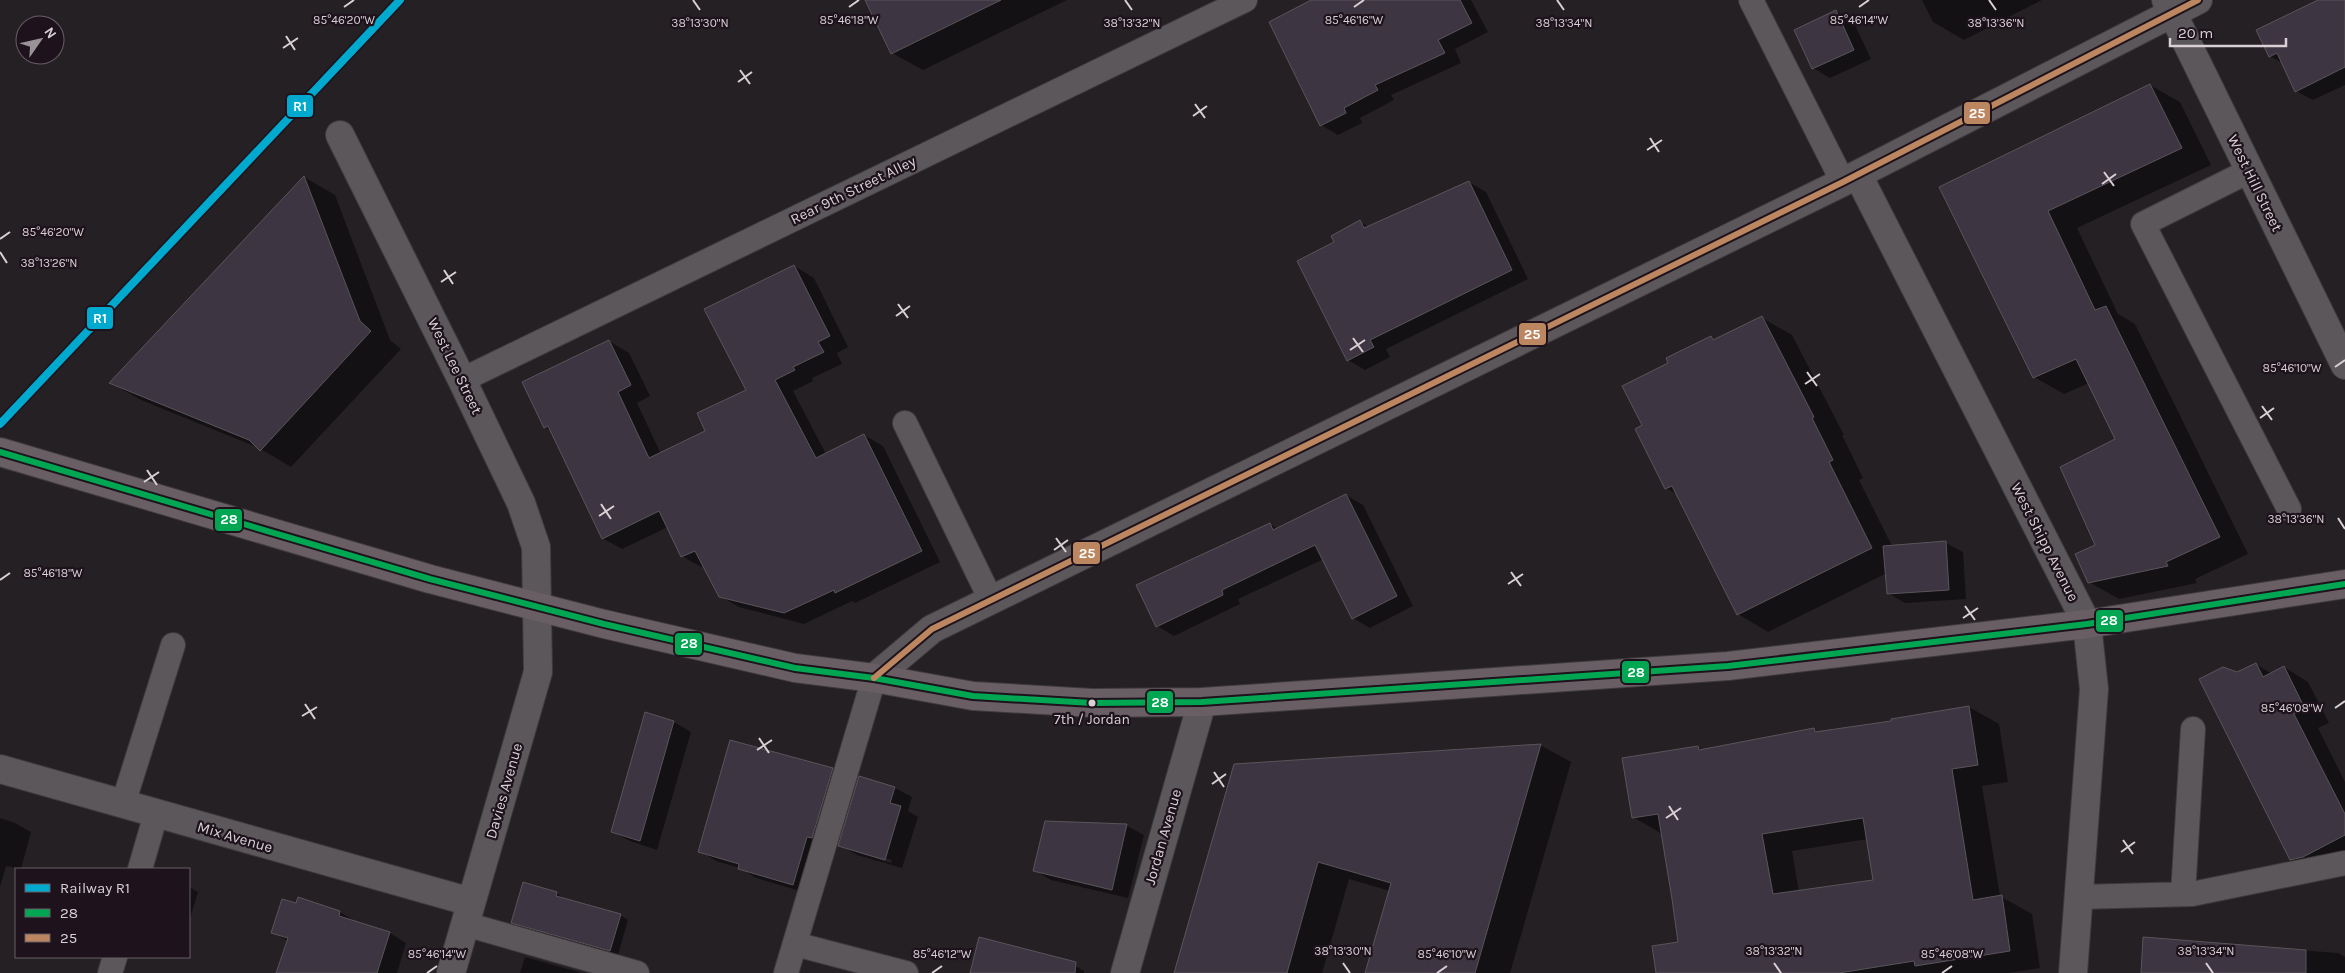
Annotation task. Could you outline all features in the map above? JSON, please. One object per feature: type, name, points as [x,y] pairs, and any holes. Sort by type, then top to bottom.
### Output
[{"type":"main road","points":[[0,452],[430,579],[604,624],[795,668],[874,678],[973,696],[1092,703],[1202,702],[1728,666],[2087,624],[2345,584]]},
{"type":"street","points":[[874,678],[932,629],[1851,178],[2169,6],[2198,0]]},
{"type":"street","name":"West Hill Street","points":[[2169,6],[2345,365]]},
{"type":"street","name":"West Lee Street","points":[[340,135],[462,380],[521,504],[536,547],[538,606]]},
{"type":"street","name":"West Shipp Avenue","points":[[1851,178],[2087,624],[2094,689],[2073,973]]},
{"type":"street","name":"Davies Avenue","points":[[451,973],[538,672],[538,606]]},
{"type":"street","name":"Jordan Avenue","points":[[1124,973],[1202,702]]},
{"type":"street","name":"Mix Avenue","points":[[0,769],[156,814],[468,913]]},
{"type":"lane","name":"Rear 9th Street Alley","points":[[462,380],[1244,0]]},
{"type":"lane","points":[[1750,0],[1851,178]]},
{"type":"lane","points":[[2249,171],[2143,224],[2289,509]]},
{"type":"lane","points":[[905,423],[991,600]]},
{"type":"lane","points":[[123,804],[173,645]]},
{"type":"lane","points":[[786,973],[874,678]]},
{"type":"lane","points":[[2183,894],[2193,729]]},
{"type":"lane","points":[[140,868],[156,814]]},
{"type":"lane","points":[[2079,897],[2192,894],[2345,863]]},
{"type":"lane","points":[[468,913],[637,973]]},
{"type":"lane","points":[[795,944],[906,973]]},
{"type":"lane","points":[[110,973],[115,958]]},
{"type":"building","points":[[865,0],[1001,0],[891,54]]},
{"type":"building","points":[[1311,0],[1460,0],[1472,23],[1438,40],[1445,53],[1375,85],[1378,90],[1344,108],[1346,113],[1320,126],[1269,22]]},
{"type":"building","points":[[2318,0],[2345,0],[2345,67],[2295,92],[2277,53],[2269,57],[2256,30]]},
{"type":"building","points":[[1836,10],[1854,50],[1812,69],[1794,30]]},
{"type":"building","points":[[2150,84],[2182,148],[2048,211],[2095,310],[2106,306],[2220,537],[2166,562],[2168,566],[2088,583],[2075,554],[2095,545],[2060,467],[2115,439],[2076,359],[2033,378],[1939,187]]},
{"type":"building","points":[[304,176],[360,321],[371,331],[260,451],[249,440],[109,383]]},
{"type":"building","points":[[1469,181],[1512,270],[1370,340],[1374,347],[1347,361],[1297,261],[1334,242],[1331,236],[1360,220],[1364,228]]},
{"type":"building","points":[[794,265],[830,336],[818,342],[824,352],[793,367],[795,370],[775,380],[816,458],[864,434],[922,551],[835,593],[834,590],[784,613],[719,597],[695,551],[681,557],[659,511],[602,539],[548,426],[544,428],[522,382],[609,340],[631,385],[618,392],[649,458],[705,431],[697,413],[746,390],[704,309]]},
{"type":"building","points":[[1762,316],[1814,417],[1812,418],[1833,460],[1829,462],[1872,548],[1737,615],[1672,486],[1665,489],[1635,429],[1642,425],[1622,386],[1668,363],[1666,358],[1711,336],[1713,340]]},
{"type":"building","points":[[1346,494],[1397,596],[1352,619],[1315,545],[1222,590],[1223,595],[1156,627],[1136,585],[1270,523],[1273,530]]},
{"type":"building","points":[[1946,541],[1949,590],[1887,594],[1883,546]]},
{"type":"building","points":[[2256,663],[2263,677],[2284,666],[2305,709],[2294,714],[2345,814],[2345,835],[2303,857],[2290,860],[2199,679],[2223,667],[2237,672]]},
{"type":"building","points":[[1969,706],[1978,765],[1952,769],[1973,900],[2002,895],[2010,951],[1915,966],[1914,961],[1839,973],[1656,973],[1652,946],[1678,942],[1672,899],[1658,814],[1632,818],[1622,758],[1698,746],[1699,750],[1814,728],[1815,732],[1891,721],[1891,719]],"holes":[[[1863,818],[1873,880],[1773,894],[1762,834]]]},
{"type":"building","points":[[645,712],[674,721],[640,841],[611,832]]},
{"type":"building","points":[[730,740],[833,768],[812,838],[807,837],[793,885],[738,869],[739,864],[698,852]]},
{"type":"building","points":[[1541,744],[1475,973],[1365,973],[1391,883],[1318,862],[1287,973],[1174,973],[1234,764]]},
{"type":"building","points":[[859,776],[895,787],[890,803],[901,806],[885,860],[838,846]]},
{"type":"building","points":[[1045,821],[1127,824],[1112,890],[1033,871]]},
{"type":"building","points":[[523,882],[557,892],[556,896],[621,914],[610,951],[511,923]]},
{"type":"building","points":[[298,897],[340,911],[339,916],[390,932],[377,973],[276,973],[288,938],[271,933],[282,899],[296,903]]},
{"type":"building","points":[[979,937],[1076,962],[1075,973],[970,973]]},
{"type":"building","points":[[2143,937],[2306,950],[2306,973],[2141,973]]},
{"type":"rail line","name":"R1","points":[[0,424],[400,0]]},
{"type":"transit line","name":"25","points":[[874,678],[932,629],[1843,182],[2198,0]]},
{"type":"transit line","name":"28","points":[[0,452],[430,579],[604,624],[795,668],[874,678],[973,696],[1092,703],[1202,702],[1728,666],[2087,624],[2345,584]]},
{"type":"place","name":"7th / Jordan","points":[[1092,703]]}]
